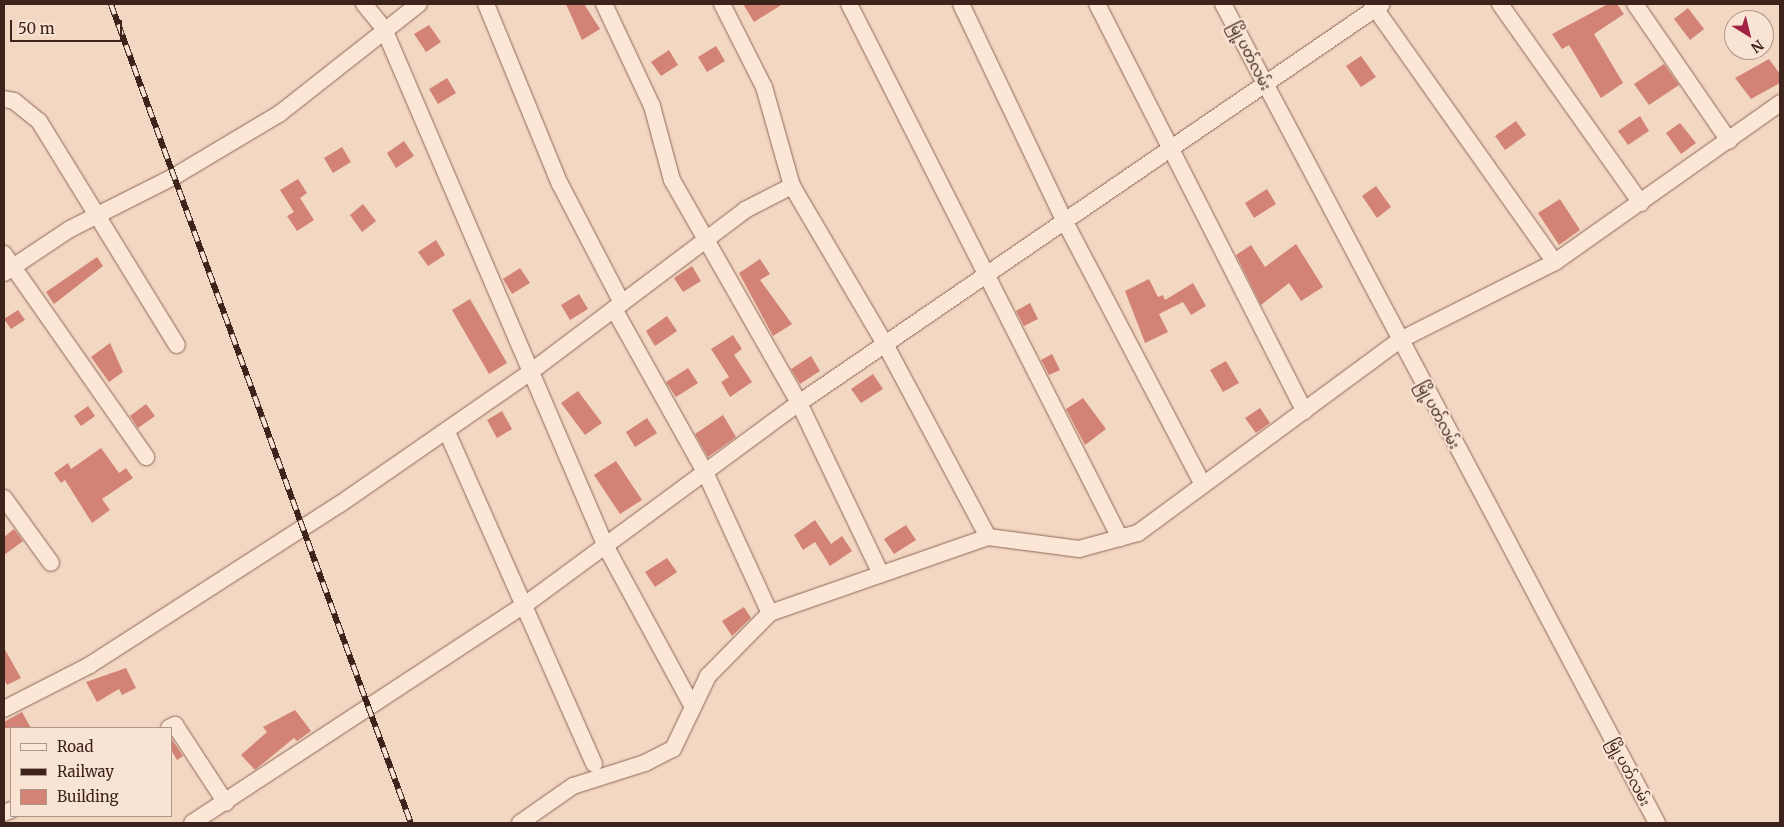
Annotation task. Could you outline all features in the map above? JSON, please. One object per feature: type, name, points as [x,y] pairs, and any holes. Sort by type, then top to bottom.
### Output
[{"type":"street","points":[[364,4],[384,29],[529,373],[606,547],[693,707]]},
{"type":"street","points":[[146,457],[6,265],[279,114],[384,29],[419,4]]},
{"type":"street","points":[[486,4],[560,184],[618,306],[705,472],[770,613]]},
{"type":"street","points":[[604,4],[652,106],[672,180],[799,403],[881,574]]},
{"type":"street","points":[[722,4],[764,87],[792,186],[885,344],[988,537]]},
{"type":"street","points":[[849,4],[983,275],[1120,538]]},
{"type":"street","points":[[961,4],[1064,220],[1203,485]]},
{"type":"street","points":[[1097,4],[1168,148],[1304,411]]},
{"type":"street","name":"မြို့ပတ်လမ်း","points":[[1223,4],[1398,341],[1657,823]]},
{"type":"street","points":[[1500,4],[1640,203]]},
{"type":"street","points":[[1635,4],[1729,141]]},
{"type":"street","points":[[192,823],[226,803],[526,604],[606,547],[799,403],[1376,5],[1555,262]]},
{"type":"street","points":[[4,99],[14,101],[39,121],[177,345]]},
{"type":"street","points":[[520,823],[573,786],[645,763],[673,749],[708,676],[770,613],[988,537],[1079,548],[1138,533],[1398,341],[1555,262],[1729,141],[1780,103]]},
{"type":"street","points":[[4,709],[90,665],[447,432],[529,373],[745,210],[792,186]]},
{"type":"street","points":[[447,432],[526,604],[594,764]]},
{"type":"street","points":[[4,498],[51,563]]},
{"type":"street","points":[[171,727],[175,725],[226,803]]},
{"type":"building","points":[[566,4],[584,4],[600,29],[582,40]]},
{"type":"building","points":[[743,4],[783,4],[754,22]]},
{"type":"building","points":[[1608,4],[1617,4],[1624,14],[1594,34],[1623,83],[1601,98],[1569,45],[1562,49],[1552,34]]},
{"type":"building","points":[[1688,8],[1704,29],[1690,40],[1674,19]]},
{"type":"building","points":[[429,25],[441,42],[426,52],[414,34]]},
{"type":"building","points":[[716,46],[725,61],[707,72],[698,57]]},
{"type":"building","points":[[669,50],[678,65],[661,76],[651,62]]},
{"type":"building","points":[[1361,56],[1376,77],[1361,87],[1346,66]]},
{"type":"building","points":[[1770,60],[1780,74],[1780,83],[1751,99],[1735,78]]},
{"type":"building","points":[[1664,64],[1679,85],[1649,105],[1634,84]]},
{"type":"building","points":[[447,78],[456,93],[438,104],[429,89]]},
{"type":"building","points":[[1640,116],[1649,131],[1628,145],[1618,131]]},
{"type":"building","points":[[1516,121],[1526,135],[1505,150],[1495,136]]},
{"type":"building","points":[[1680,123],[1696,143],[1681,154],[1666,133]]},
{"type":"building","points":[[404,141],[414,156],[396,168],[387,153]]},
{"type":"building","points":[[342,147],[351,162],[333,173],[324,158]]},
{"type":"building","points":[[298,179],[307,193],[300,198],[314,220],[297,231],[287,216],[294,212],[280,190]]},
{"type":"building","points":[[1376,186],[1391,207],[1377,218],[1362,196]]},
{"type":"building","points":[[1267,189],[1276,204],[1254,218],[1245,203]]},
{"type":"building","points":[[1560,199],[1580,230],[1559,245],[1538,213]]},
{"type":"building","points":[[363,204],[376,221],[362,232],[350,215]]},
{"type":"building","points":[[436,240],[445,255],[428,266],[418,252]]},
{"type":"building","points":[[1296,244],[1323,287],[1301,301],[1289,283],[1261,305],[1236,255],[1251,245],[1265,267]]},
{"type":"building","points":[[97,257],[103,266],[54,304],[46,292]]},
{"type":"building","points":[[760,259],[770,274],[760,280],[792,324],[773,336],[739,273]]},
{"type":"building","points":[[692,266],[701,281],[683,292],[674,278]]},
{"type":"building","points":[[520,268],[530,283],[512,294],[503,279]]},
{"type":"building","points":[[1149,279],[1158,297],[1163,295],[1165,300],[1193,283],[1206,306],[1191,315],[1183,302],[1159,314],[1168,332],[1145,343],[1125,291]]},
{"type":"building","points":[[579,294],[588,309],[570,320],[561,305]]},
{"type":"building","points":[[470,299],[507,363],[489,374],[452,310]]},
{"type":"building","points":[[1030,303],[1038,319],[1024,326],[1016,311]]},
{"type":"building","points":[[18,310],[25,320],[11,329],[4,319]]},
{"type":"building","points":[[667,316],[677,331],[655,346],[646,331]]},
{"type":"building","points":[[733,335],[742,349],[734,355],[752,382],[730,397],[721,382],[729,377],[711,349]]},
{"type":"building","points":[[110,343],[123,372],[109,382],[91,357]]},
{"type":"building","points":[[1052,354],[1060,370],[1049,375],[1041,360]]},
{"type":"building","points":[[811,356],[820,371],[800,384],[791,369]]},
{"type":"building","points":[[1226,361],[1239,383],[1223,392],[1210,370]]},
{"type":"building","points":[[688,368],[698,383],[676,397],[666,382]]},
{"type":"building","points":[[873,374],[883,389],[861,403],[851,389]]},
{"type":"building","points":[[578,391],[602,423],[585,435],[561,403]]},
{"type":"building","points":[[1083,398],[1106,429],[1085,445],[1066,409]]},
{"type":"building","points":[[146,404],[155,416],[138,428],[130,416]]},
{"type":"building","points":[[88,406],[95,416],[81,426],[74,416]]},
{"type":"building","points":[[1260,408],[1270,423],[1256,433],[1245,418]]},
{"type":"building","points":[[502,411],[512,429],[497,438],[487,420]]},
{"type":"building","points":[[723,415],[736,437],[708,457],[695,434]]},
{"type":"building","points":[[647,418],[657,433],[635,447],[626,432]]},
{"type":"building","points":[[101,448],[119,473],[126,468],[133,478],[102,499],[110,510],[92,523],[65,480],[61,483],[54,473],[68,463],[71,469]]},
{"type":"building","points":[[616,461],[642,500],[620,514],[594,475]]},
{"type":"building","points":[[815,520],[831,544],[842,536],[852,551],[830,566],[815,542],[803,550],[794,535]]},
{"type":"building","points":[[906,525],[916,540],[894,554],[884,539]]},
{"type":"building","points":[[14,529],[23,541],[4,555],[4,537]]},
{"type":"building","points":[[667,558],[677,572],[655,587],[645,572]]},
{"type":"building","points":[[744,607],[751,618],[732,636],[722,621]]},
{"type":"building","points":[[4,648],[21,678],[7,685],[4,679]]},
{"type":"building","points":[[126,668],[136,688],[122,695],[119,689],[97,702],[86,682]]},
{"type":"building","points":[[295,710],[311,731],[297,741],[294,738],[255,770],[241,755],[267,732],[263,727]]},
{"type":"building","points":[[22,712],[30,727],[4,728],[4,722]]},
{"type":"building","points":[[172,740],[183,756],[177,760],[172,752]]},
{"type":"railway","points":[[111,4],[411,823]]}]
